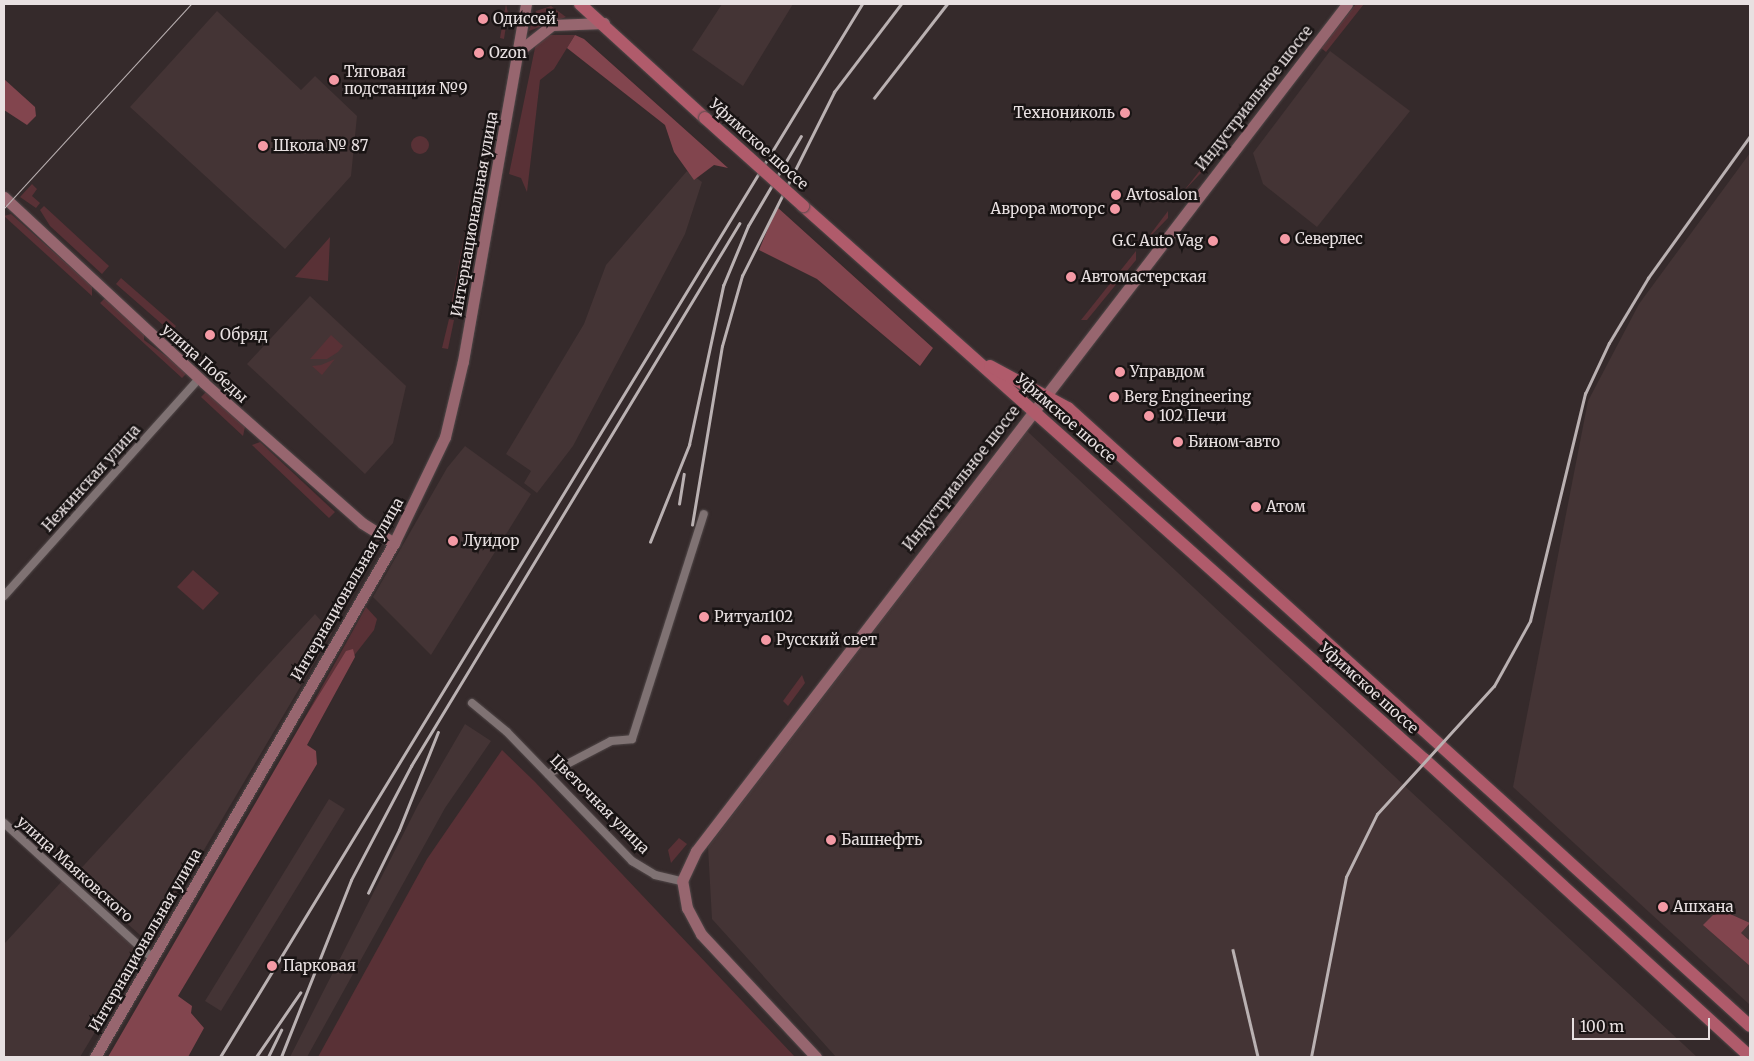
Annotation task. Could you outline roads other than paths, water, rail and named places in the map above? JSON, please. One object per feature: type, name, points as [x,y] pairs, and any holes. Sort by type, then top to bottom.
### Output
[{"type":"main road","name":"Уфимское шоссе","points":[[580,4],[604,23],[705,118],[961,349],[1033,409],[1750,1057]]},
{"type":"main road","name":"Уфимское шоссе","points":[[961,349],[1042,396],[1068,408],[1750,1026]]},
{"type":"street","name":"Интернациональная улица","points":[[95,1057],[150,956],[394,543],[445,436],[526,4]]},
{"type":"street","name":"Индустриальное шоссе","points":[[682,881],[716,820],[1346,4]]},
{"type":"street","points":[[518,53],[528,40],[552,25],[604,23]]},
{"type":"street","name":"улица Победы","points":[[4,197],[199,379],[362,523],[394,543]]},
{"type":"street","name":"Нежинская улица","points":[[4,596],[199,379]]},
{"type":"street","points":[[548,774],[611,741],[632,740],[704,514]]},
{"type":"street","name":"Цветочная улица","points":[[472,703],[548,774],[632,861],[655,875],[682,881]]},
{"type":"street","name":"улица Маяковского","points":[[4,823],[150,956]]},
{"type":"street","points":[[682,881],[687,908],[702,934],[816,1057]]},
{"type":"tram line","points":[[4,208],[191,4]]},
{"type":"railway","points":[[220,1057],[862,4]]},
{"type":"railway","points":[[692,525],[722,346],[742,276],[834,92],[901,4]]},
{"type":"railway","points":[[874,98],[947,4]]},
{"type":"railway","points":[[650,542],[689,445],[723,286],[748,226],[801,136]]},
{"type":"railway","points":[[1311,1057],[1346,877],[1377,814],[1494,686],[1530,621],[1585,394],[1609,343],[1648,278],[1750,136]]},
{"type":"railway","points":[[281,1057],[351,880],[411,766],[739,224]]},
{"type":"railway","points":[[679,504],[684,474]]},
{"type":"railway","points":[[368,893],[399,830],[438,732]]},
{"type":"railway","points":[[1233,950],[1258,1057]]},
{"type":"railway","points":[[256,1057],[300,993]]},
{"type":"railway","points":[[268,1057],[281,1030]]},
{"type":"place","name":"Одиссей","points":[[483,19]]},
{"type":"place","name":"Ozon","points":[[479,53]]},
{"type":"place","name":"Тяговая подстанция №9","points":[[334,80]]},
{"type":"place","name":"Технониколь","points":[[1125,113]]},
{"type":"place","name":"Школа № 87","points":[[263,146]]},
{"type":"place","name":"Avtosalon","points":[[1116,195]]},
{"type":"place","name":"Аврора моторс","points":[[1115,209]]},
{"type":"place","name":"Северлес","points":[[1285,239]]},
{"type":"place","name":"G.C Auto Vag","points":[[1213,241]]},
{"type":"place","name":"Автомастерская","points":[[1071,277]]},
{"type":"place","name":"Обряд","points":[[210,335]]},
{"type":"place","name":"Управдом","points":[[1120,372]]},
{"type":"place","name":"Berg Engineering","points":[[1114,397]]},
{"type":"place","name":"102 Печи","points":[[1149,416]]},
{"type":"place","name":"Бином-авто","points":[[1178,442]]},
{"type":"place","name":"Атом","points":[[1256,507]]},
{"type":"place","name":"Луидор","points":[[453,541]]},
{"type":"place","name":"Ритуал102","points":[[704,617]]},
{"type":"place","name":"Русский свет","points":[[766,640]]},
{"type":"place","name":"Башнефть","points":[[831,840]]},
{"type":"place","name":"Ашхана","points":[[1663,907]]},
{"type":"place","name":"Парковая","points":[[272,966]]}]
